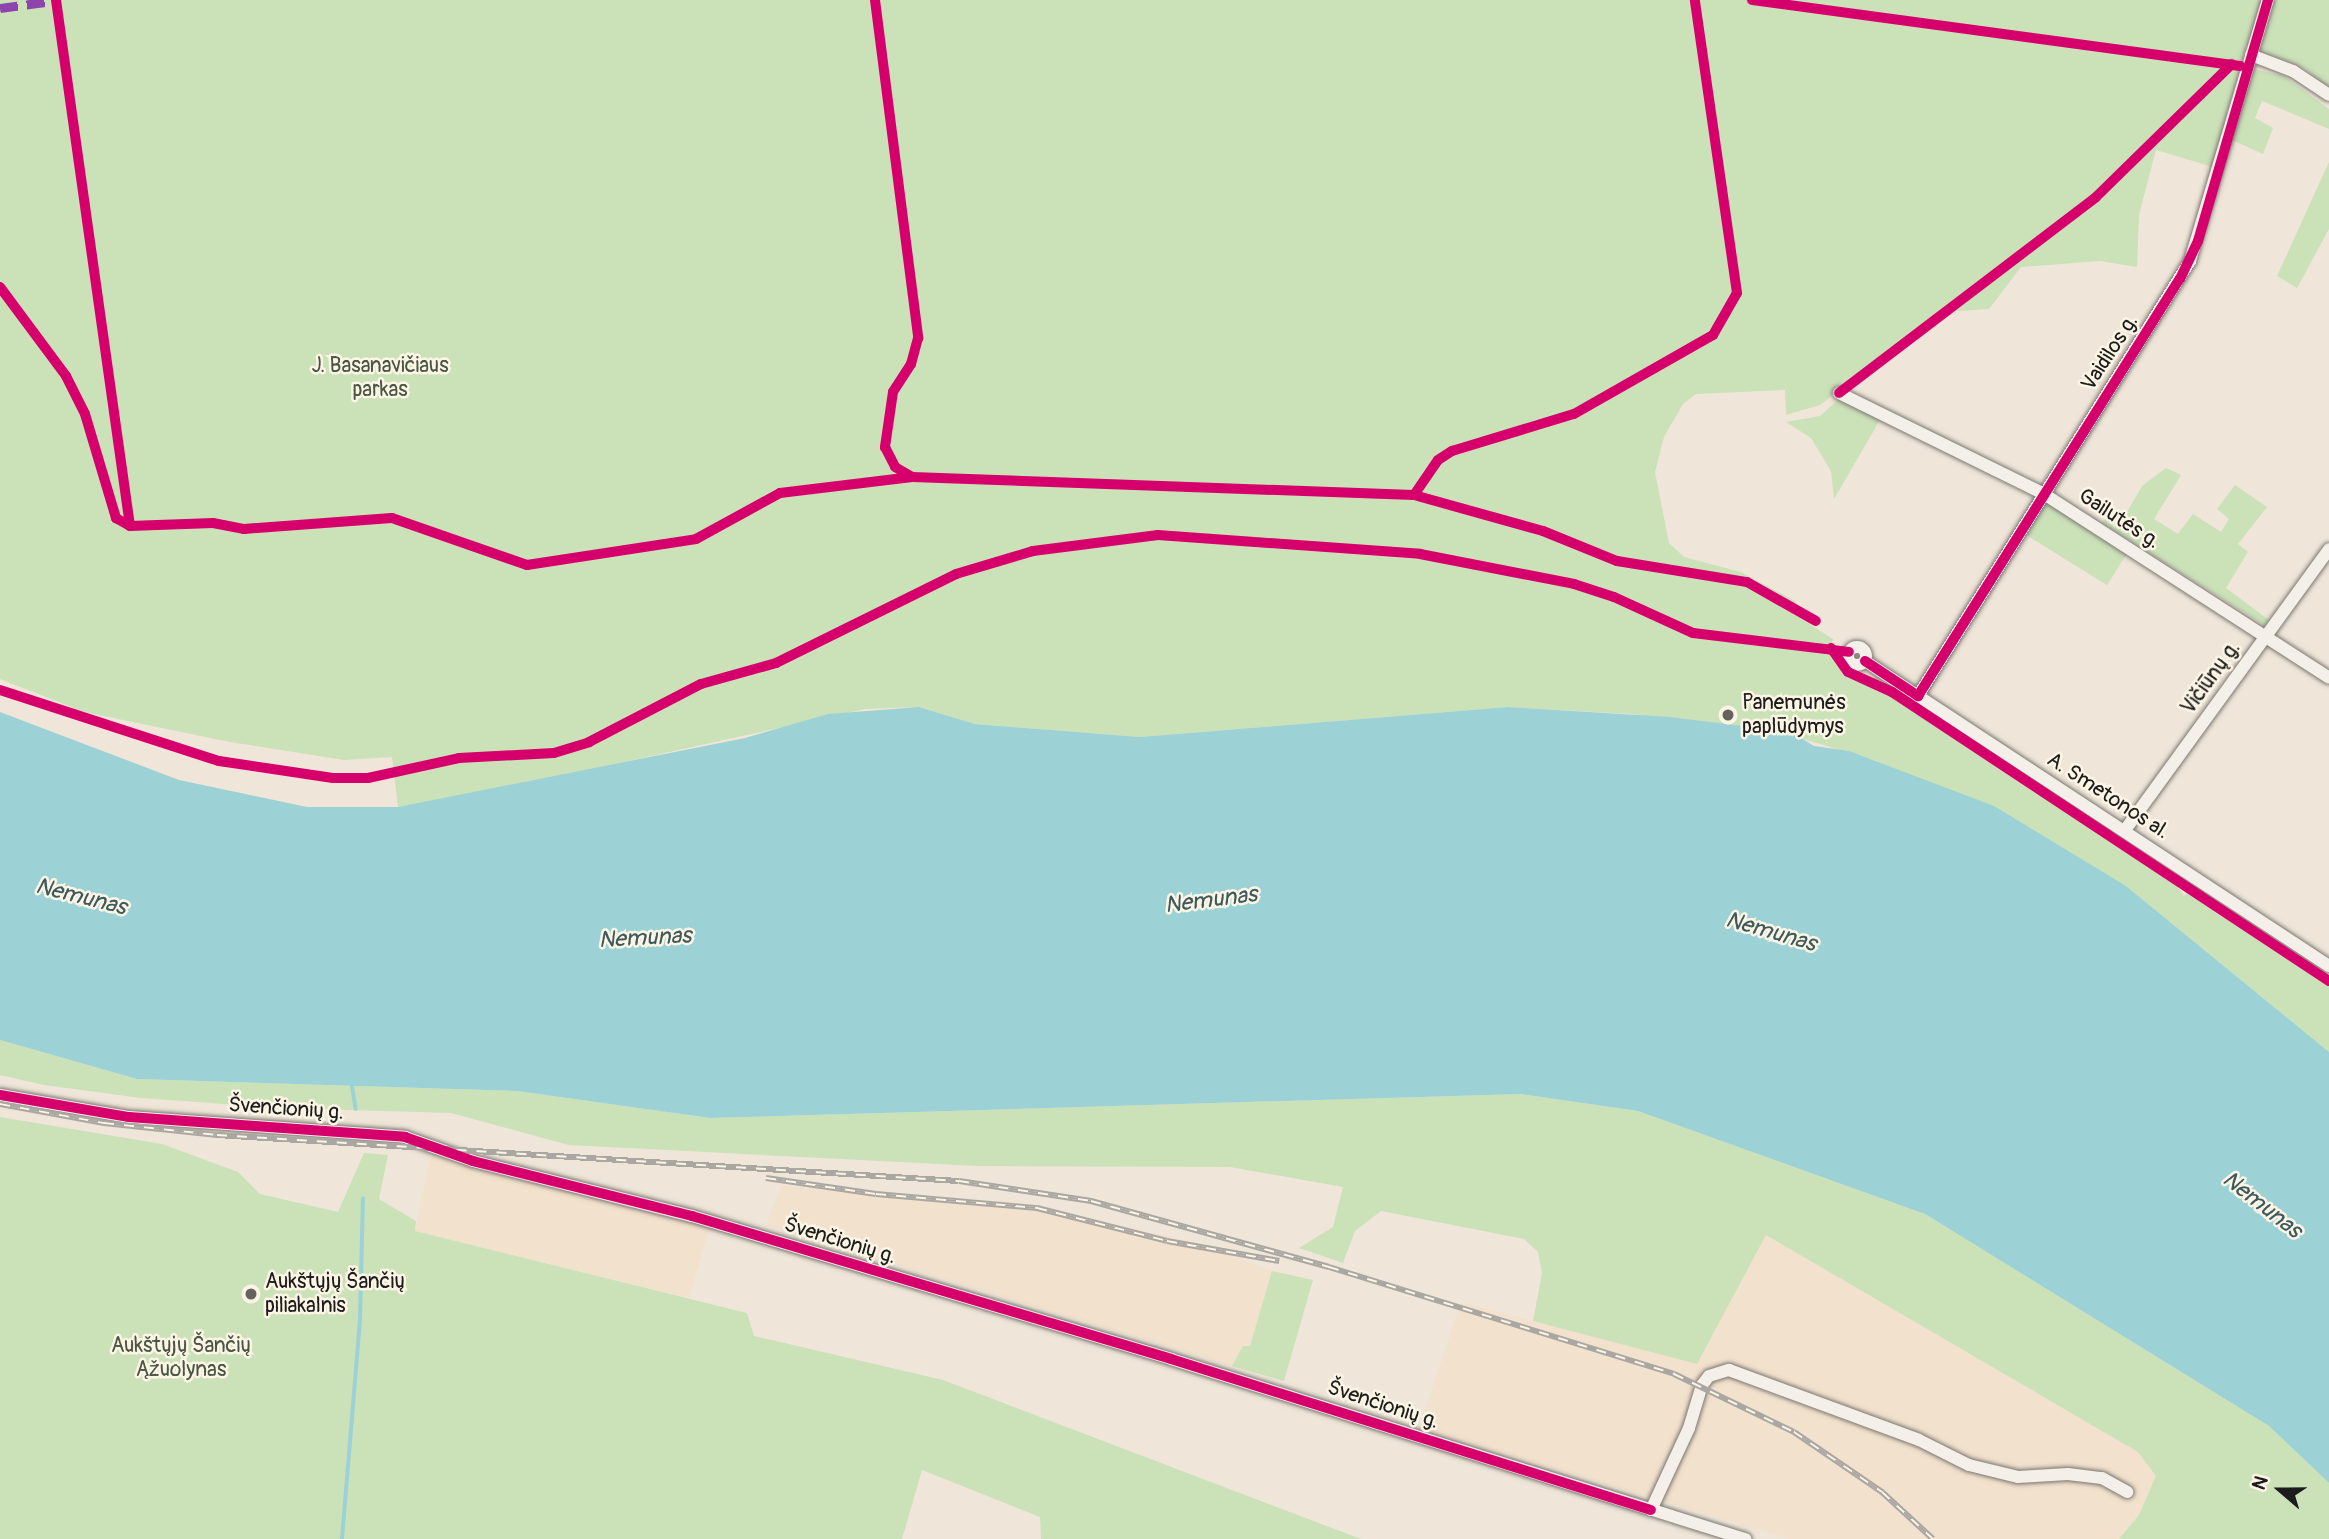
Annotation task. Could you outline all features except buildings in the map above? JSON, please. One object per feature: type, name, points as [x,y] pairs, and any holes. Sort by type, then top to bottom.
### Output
[{"type":"street","name":"Vaidilos g.","points":[[1918,696],[2190,261],[2268,0]]},
{"type":"street","points":[[2251,55],[2293,71],[2329,95]]},
{"type":"street","name":"Gailutės g.","points":[[1839,393],[2044,494],[2329,678]]},
{"type":"street","name":"Vičiūnų g.","points":[[2125,830],[2329,549]]},
{"type":"street","name":"A. Smetonos al.","points":[[1865,661],[2329,966]]},
{"type":"street","name":"Švenčionių g.","points":[[0,1095],[129,1117],[405,1137],[473,1161],[692,1216],[1183,1363],[1745,1539]]},
{"type":"street","points":[[1651,1510],[1689,1428],[1702,1385],[1709,1376],[1729,1370],[1919,1440],[1969,1465],[2018,1477],[2068,1474],[2102,1478],[2127,1492]]},
{"type":"shaded area","points":[[431,1152],[449,1161],[710,1225],[689,1298],[415,1231]]},
{"type":"shaded area","points":[[781,1186],[1013,1202],[1202,1244],[1272,1271],[1250,1347],[1243,1346],[1232,1366],[766,1225]]},
{"type":"shaded area","points":[[1766,1235],[2138,1452],[2156,1476],[2139,1515],[2119,1539],[1789,1539],[1419,1428],[1461,1302],[1697,1364]]},
{"type":"green space","name":"J. Basanavičiaus parkas","points":[[0,0],[2329,0],[2329,88],[2304,68],[2246,45],[2213,167],[2156,150],[2139,215],[2137,267],[2100,261],[2021,267],[1989,309],[1958,311],[1948,307],[1820,405],[1786,415],[1785,390],[1696,394],[1683,404],[1664,437],[1655,472],[1669,543],[1684,557],[1741,572],[1795,601],[1811,625],[1833,639],[1830,652],[1844,674],[1870,683],[1875,676],[2113,830],[2108,840],[2175,883],[2184,896],[2196,885],[2329,974],[2329,1052],[2126,886],[1876,761],[1797,737],[1631,714],[1508,707],[1140,737],[975,724],[919,707],[865,709],[483,793],[398,807],[392,757],[344,760],[230,742],[84,712],[0,679]]},
{"type":"green space","points":[[2254,69],[2284,76],[2329,109],[2329,129],[2262,101],[2255,118],[2273,128],[2263,154],[2232,140]]},
{"type":"green space","points":[[2329,162],[2329,229],[2297,288],[2277,276]]},
{"type":"green space","points":[[1840,398],[1880,420],[1834,499],[1831,471],[1811,438],[1786,422],[1820,416]]},
{"type":"green space","points":[[2166,468],[2181,475],[2154,519],[2178,534],[2193,514],[2221,532],[2229,519],[2217,509],[2235,485],[2267,507],[2238,544],[2248,552],[2226,588],[2269,620],[2264,625],[2102,523],[2111,510],[2124,517],[2142,486]]},
{"type":"green space","points":[[2046,500],[2128,551],[2107,585],[2025,534]]},
{"type":"green space","points":[[0,1040],[137,1079],[517,1091],[710,1118],[1521,1094],[1638,1111],[1925,1214],[2269,1426],[2329,1483],[2329,1539],[2119,1539],[2139,1515],[2156,1476],[2138,1452],[1766,1235],[1697,1364],[1533,1321],[1542,1273],[1538,1252],[1524,1239],[1381,1211],[1355,1231],[1343,1263],[1299,1248],[1333,1227],[1343,1187],[1230,1167],[977,1166],[569,1145],[451,1113],[282,1108],[141,1098],[44,1085],[0,1075]]},
{"type":"green space","name":"Aukštųjų Šančių Ąžuolynas","points":[[0,1117],[162,1144],[238,1172],[260,1194],[338,1212],[364,1153],[388,1155],[379,1199],[416,1221],[415,1231],[747,1313],[754,1336],[943,1380],[1361,1539],[1041,1539],[1040,1517],[922,1470],[902,1539],[0,1539]]},
{"type":"green space","points":[[1272,1271],[1313,1280],[1284,1381],[1232,1366],[1243,1346],[1250,1346]]},
{"type":"water","name":"Nemunas","points":[[919,707],[975,724],[1140,737],[1508,707],[1670,717],[1791,732],[1814,746],[1849,751],[1994,806],[2126,886],[2329,1052],[2329,1483],[2269,1426],[1925,1214],[1638,1111],[1521,1094],[710,1118],[517,1091],[137,1079],[0,1040],[0,712],[179,780],[307,807],[398,807],[745,738],[828,714]]},
{"type":"waterway","points":[[352,1083],[356,1109]]},
{"type":"waterway","points":[[342,1539],[360,1319],[363,1199]]},
{"type":"railway","points":[[0,1104],[104,1123],[217,1135],[959,1181],[1091,1201],[1329,1267],[1674,1374],[1794,1432],[1882,1492],[1933,1539]]},
{"type":"railway","points":[[766,1178],[876,1194],[1037,1208],[1167,1241],[1279,1261]]},
{"type":"marked path","points":[[0,8],[60,0]]},
{"type":"cycle path","points":[[56,0],[130,526]]},
{"type":"cycle path","points":[[875,0],[918,338],[911,364],[893,392],[885,447],[895,467],[912,477]]},
{"type":"cycle path","points":[[1414,495],[1438,460],[1452,451],[1574,414],[1713,335],[1737,293],[1695,0]]},
{"type":"cycle path","points":[[1752,0],[2241,66]]},
{"type":"cycle path","points":[[1865,661],[1918,696],[2180,279],[2198,241],[2268,0]]},
{"type":"cycle path","points":[[1839,393],[2096,197],[2232,64]]},
{"type":"cycle path","points":[[0,287],[66,376],[85,414],[116,518],[130,526],[213,523],[244,529],[392,518],[527,565],[696,539],[780,493],[912,477],[1414,495],[1543,531],[1617,561],[1747,582],[1816,621]]},
{"type":"cycle path","points":[[0,690],[219,761],[333,778],[368,778],[459,758],[554,753],[589,742],[701,684],[776,663],[956,574],[1033,551],[1158,535],[1420,554],[1574,584],[1614,597],[1693,633],[1849,652]]},
{"type":"cycle path","points":[[1831,648],[1848,672],[1892,692],[2329,981]]},
{"type":"cycle path","points":[[0,1095],[129,1117],[405,1137],[473,1161],[692,1216],[1171,1359],[1651,1510]]},
{"type":"place","name":"Panemunės paplūdymys","points":[[1728,715]]},
{"type":"place","name":"Aukštųjų Šančių piliakalnis","points":[[251,1294]]}]
